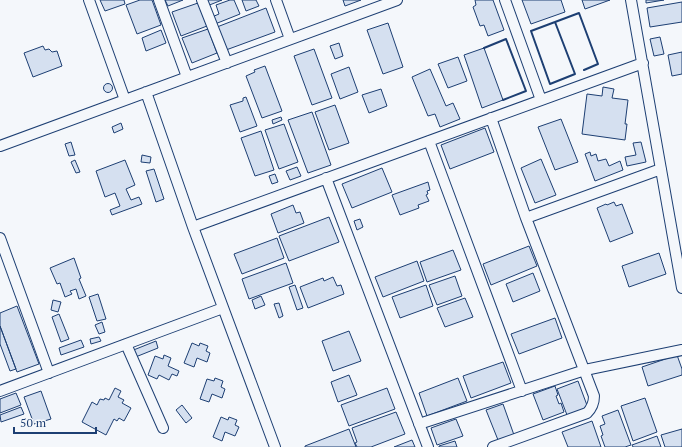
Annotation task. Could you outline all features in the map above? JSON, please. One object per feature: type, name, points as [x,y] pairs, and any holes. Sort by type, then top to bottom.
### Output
[{"type":"street","points":[[89,0],[125,100]]},
{"type":"street","points":[[159,0],[188,77]]},
{"type":"street","points":[[202,0],[227,63]]},
{"type":"street","points":[[276,0],[290,40]]},
{"type":"street","points":[[0,146],[397,0]]},
{"type":"street","points":[[505,0],[541,100]]},
{"type":"street","points":[[631,0],[682,288]]},
{"type":"street","points":[[193,227],[643,63]]},
{"type":"street","points":[[146,92],[193,227],[275,447]]},
{"type":"street","points":[[491,118],[526,218],[594,396],[593,405],[587,413],[493,447]]},
{"type":"street","points":[[429,141],[522,391]]},
{"type":"street","points":[[526,218],[661,169]]},
{"type":"street","points":[[326,178],[428,447]]},
{"type":"street","points":[[0,238],[49,373]]},
{"type":"street","points":[[0,391],[223,308]]},
{"type":"street","points":[[126,344],[163,428]]},
{"type":"street","points":[[419,424],[585,370],[682,350]]},
{"type":"building","points":[[100,0],[124,0],[125,4],[105,11]]},
{"type":"building","points":[[140,0],[152,0],[161,25],[137,34],[126,5]]},
{"type":"building","points":[[165,0],[183,0],[168,6]]},
{"type":"building","points":[[205,0],[222,0],[207,6]]},
{"type":"building","points":[[234,0],[240,14],[215,24],[212,17],[219,14],[216,5]]},
{"type":"building","points":[[242,0],[256,0],[259,6],[246,11]]},
{"type":"building","points":[[343,0],[361,0],[345,6]]},
{"type":"building","points":[[475,0],[493,0],[504,30],[488,36],[484,25],[480,26],[473,7],[476,5]]},
{"type":"building","points":[[522,0],[561,0],[565,12],[531,24]]},
{"type":"building","points":[[582,0],[610,0],[585,9]]},
{"type":"building","points":[[646,0],[664,0],[646,3]]},
{"type":"building","points":[[682,2],[682,22],[650,27],[647,8]]},
{"type":"building","points":[[198,3],[207,26],[181,36],[172,12]]},
{"type":"building","points":[[266,8],[275,32],[226,50],[217,27]]},
{"type":"building","points":[[388,23],[403,67],[383,74],[367,30]]},
{"type":"building","points":[[208,29],[217,53],[192,63],[182,38]]},
{"type":"building","points":[[161,30],[166,43],[146,51],[142,38]]},
{"type":"building","points":[[660,37],[664,54],[654,56],[650,39]]},
{"type":"building","points":[[339,43],[343,56],[335,59],[330,46]]},
{"type":"building","points":[[43,46],[45,50],[49,49],[52,52],[57,51],[62,66],[33,77],[24,53]]},
{"type":"building","points":[[484,48],[503,100],[482,108],[464,55]]},
{"type":"building","points":[[314,49],[332,98],[312,105],[294,56]]},
{"type":"building","points":[[682,52],[682,74],[672,76],[668,55]]},
{"type":"building","points":[[458,57],[467,81],[448,88],[438,64]]},
{"type":"building","points":[[265,66],[282,111],[262,118],[246,76],[255,72],[254,70]]},
{"type":"building","points":[[349,67],[358,92],[340,99],[331,74]]},
{"type":"building","points":[[430,69],[446,106],[453,103],[460,119],[440,127],[435,114],[428,116],[412,77]]},
{"type":"building","points":[[106,84],[110,84],[112,88],[110,92],[106,92],[104,90],[104,86]]},
{"type":"building","points":[[603,87],[614,89],[612,98],[628,100],[625,140],[582,134],[587,94],[602,96]]},
{"type":"building","points":[[381,89],[387,106],[369,113],[362,95]]},
{"type":"building","points":[[246,97],[257,126],[240,132],[230,105],[243,101],[243,98]]},
{"type":"building","points":[[335,105],[349,143],[329,150],[315,112]]},
{"type":"building","points":[[312,112],[331,165],[308,173],[288,120]]},
{"type":"building","points":[[281,117],[282,120],[273,124],[272,120]]},
{"type":"building","points":[[561,119],[578,162],[555,170],[538,127]]},
{"type":"building","points":[[121,123],[123,129],[114,133],[112,127]]},
{"type":"building","points":[[284,124],[298,162],[279,169],[265,130]]},
{"type":"building","points":[[485,128],[494,152],[450,169],[441,145]]},
{"type":"building","points":[[261,131],[274,170],[255,176],[241,138]]},
{"type":"building","points":[[71,142],[75,155],[69,156],[65,144]]},
{"type":"building","points":[[641,142],[646,162],[627,166],[625,157],[636,155],[633,143]]},
{"type":"building","points":[[590,152],[591,156],[596,154],[598,161],[606,159],[609,166],[620,161],[623,170],[595,181],[585,154]]},
{"type":"building","points":[[142,155],[151,157],[150,163],[141,162]]},
{"type":"building","points":[[541,159],[556,195],[535,203],[521,168]]},
{"type":"building","points":[[75,160],[80,172],[76,173],[71,162]]},
{"type":"building","points":[[125,160],[135,185],[126,189],[131,200],[139,197],[142,204],[112,215],[110,210],[120,206],[115,193],[105,197],[96,171]]},
{"type":"building","points":[[297,167],[301,176],[290,180],[286,171]]},
{"type":"building","points":[[382,168],[392,192],[352,208],[342,184]]},
{"type":"building","points":[[154,169],[164,199],[156,202],[146,171]]},
{"type":"building","points":[[275,174],[278,182],[272,184],[269,176]]},
{"type":"building","points":[[428,182],[430,190],[427,191],[428,194],[426,195],[429,201],[418,205],[419,208],[400,215],[392,195]]},
{"type":"building","points":[[614,202],[616,206],[622,204],[633,233],[610,242],[597,208]]},
{"type":"building","points":[[293,205],[296,213],[300,212],[304,223],[278,233],[271,214]]},
{"type":"building","points":[[329,217],[339,242],[289,261],[279,236]]},
{"type":"building","points":[[360,219],[363,227],[357,230],[354,221]]},
{"type":"building","points":[[277,238],[284,258],[242,274],[234,254]]},
{"type":"building","points":[[529,246],[537,266],[491,285],[483,264]]},
{"type":"building","points":[[453,250],[461,270],[427,282],[420,262]]},
{"type":"building","points":[[659,253],[666,274],[629,287],[622,266]]},
{"type":"building","points":[[74,258],[81,278],[79,279],[86,296],[79,299],[76,289],[70,291],[72,294],[65,297],[60,283],[57,284],[50,268]]},
{"type":"building","points":[[417,261],[424,281],[383,297],[375,277]]},
{"type":"building","points":[[286,263],[293,283],[249,299],[242,279]]},
{"type":"building","points":[[533,273],[540,291],[513,302],[506,284]]},
{"type":"building","points":[[455,276],[462,296],[437,305],[429,285]]},
{"type":"building","points":[[333,277],[337,286],[341,285],[344,294],[308,308],[300,287],[323,278],[324,281]]},
{"type":"building","points":[[295,285],[303,308],[297,310],[289,287]]},
{"type":"building","points":[[426,285],[433,306],[400,318],[392,297]]},
{"type":"building","points":[[98,294],[106,319],[97,321],[89,297]]},
{"type":"building","points":[[261,296],[265,305],[255,309],[252,300]]},
{"type":"building","points":[[465,298],[473,317],[445,327],[437,308]]},
{"type":"building","points":[[53,300],[61,302],[58,312],[51,310]]},
{"type":"building","points":[[279,303],[283,316],[279,318],[274,304]]},
{"type":"building","points":[[17,306],[39,364],[17,372],[0,326],[0,313]]},
{"type":"building","points":[[59,314],[69,339],[61,342],[52,317]]},
{"type":"building","points":[[555,318],[562,338],[519,354],[511,334]]},
{"type":"building","points":[[102,322],[105,332],[99,334],[95,325]]},
{"type":"building","points":[[0,326],[16,369],[10,371],[0,344]]},
{"type":"building","points":[[349,331],[361,361],[333,371],[322,341]]},
{"type":"building","points":[[99,337],[101,341],[91,344],[90,339]]},
{"type":"building","points":[[81,340],[84,347],[61,355],[59,348]]},
{"type":"building","points":[[156,341],[158,348],[133,358],[131,351]]},
{"type":"building","points":[[192,343],[199,346],[200,343],[208,346],[206,351],[210,353],[207,362],[197,358],[194,367],[184,363]]},
{"type":"building","points":[[164,355],[171,358],[168,366],[179,371],[177,376],[172,374],[169,380],[159,375],[157,379],[148,375],[155,356],[163,359]]},
{"type":"building","points":[[677,355],[682,369],[682,375],[648,386],[642,367]]},
{"type":"building","points":[[503,362],[511,383],[471,398],[463,376]]},
{"type":"building","points":[[349,375],[357,395],[338,402],[331,382]]},
{"type":"building","points":[[215,378],[223,381],[221,387],[225,389],[222,398],[212,394],[209,402],[200,399],[207,379],[214,381]]},
{"type":"building","points":[[458,378],[467,401],[427,416],[419,393]]},
{"type":"building","points":[[578,381],[588,408],[567,415],[557,389]]},
{"type":"building","points":[[555,386],[558,395],[556,396],[559,404],[561,403],[564,412],[543,420],[533,394]]},
{"type":"building","points":[[115,388],[121,391],[118,397],[124,400],[122,403],[131,408],[124,421],[119,418],[117,421],[114,419],[106,435],[82,422],[92,402],[97,405],[100,399],[104,400],[105,398],[109,400]]},
{"type":"building","points":[[387,388],[395,409],[349,426],[341,405]]},
{"type":"building","points":[[41,391],[51,419],[34,424],[24,397]]},
{"type":"building","points":[[16,393],[21,405],[0,413],[0,399]]},
{"type":"building","points":[[645,398],[657,432],[633,441],[621,406]]},
{"type":"building","points":[[503,404],[514,435],[498,440],[486,410]]},
{"type":"building","points":[[182,405],[192,418],[186,423],[176,410]]},
{"type":"building","points":[[21,407],[24,414],[1,422],[0,415]]},
{"type":"building","points":[[618,410],[631,445],[625,447],[605,447],[601,436],[603,435],[600,426],[605,424],[602,416]]},
{"type":"building","points":[[396,412],[405,434],[371,447],[357,447],[355,443],[357,442],[352,428]]},
{"type":"building","points":[[221,417],[228,420],[229,417],[237,420],[235,425],[239,427],[235,436],[225,432],[222,441],[213,437]]},
{"type":"building","points":[[456,419],[463,436],[437,445],[431,428]]},
{"type":"building","points":[[592,421],[601,447],[568,447],[562,432]]},
{"type":"building","points":[[349,429],[356,447],[305,447],[305,446]]},
{"type":"building","points":[[682,429],[682,447],[665,447],[661,435]]},
{"type":"building","points":[[657,436],[661,447],[633,447],[632,445]]},
{"type":"building","points":[[412,440],[415,447],[394,447]]},
{"type":"building","points":[[455,441],[457,447],[439,447],[439,446]]},
{"type":"wall","points":[[555,22],[575,74],[550,84],[531,31],[579,13],[598,64],[584,70]]},
{"type":"wall","points":[[484,48],[506,39],[526,91],[503,100]]}]
